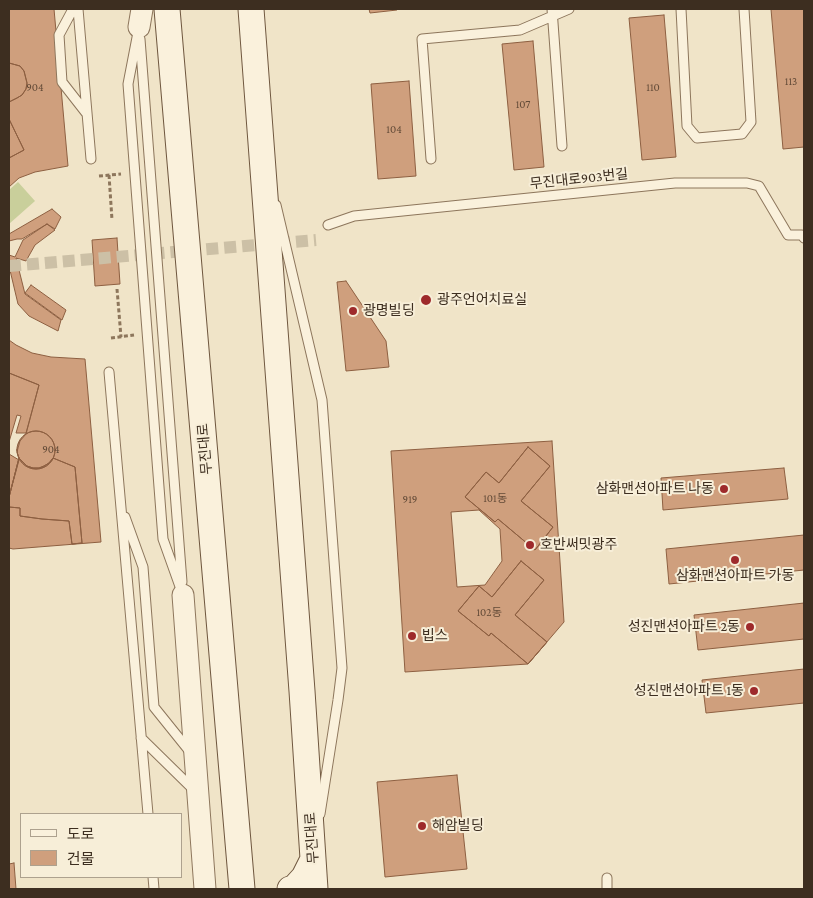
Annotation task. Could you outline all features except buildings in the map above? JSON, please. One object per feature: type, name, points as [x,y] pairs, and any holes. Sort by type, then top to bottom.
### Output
[{"type":"main road","name":"무진대로","points":[[167,9],[242,889]]},
{"type":"main road","name":"무진대로","points":[[251,9],[316,889]]},
{"type":"main road","points":[[290,889],[294,888],[304,877],[313,858]]},
{"type":"main road","points":[[240,864],[250,881],[261,889]]},
{"type":"street","points":[[183,595],[205,889]]},
{"type":"lane","points":[[73,9],[59,36],[62,82],[87,114]]},
{"type":"lane","points":[[78,9],[91,159]]},
{"type":"lane","points":[[430,159],[422,39],[520,30],[552,12],[569,9]]},
{"type":"lane","points":[[681,9],[688,126],[697,138],[742,134],[751,122],[744,9]]},
{"type":"lane","points":[[552,12],[562,146]]},
{"type":"lane","points":[[140,18],[128,84],[163,539],[183,595]]},
{"type":"lane","points":[[140,18],[183,595]]},
{"type":"lane","points":[[260,137],[322,400],[342,668],[313,858]]},
{"type":"lane","name":"무진대로903번길","points":[[328,225],[354,216],[676,183],[747,183],[759,186],[788,235],[802,234],[804,238]]},
{"type":"lane","points":[[109,372],[148,813]]},
{"type":"lane","points":[[121,505],[142,567],[154,706],[195,759]]},
{"type":"lane","points":[[141,738],[198,794]]},
{"type":"lane","points":[[607,878],[607,889]]},
{"type":"path","points":[[99,176],[121,174]]},
{"type":"path","points":[[109,175],[112,220]]},
{"type":"path","points":[[117,289],[121,337]]},
{"type":"path","points":[[111,338],[147,334]]},
{"type":"green space","points":[[18,182],[35,201],[9,224],[9,190]]},
{"type":"tunnel","points":[[9,266],[316,240]]},
{"type":"place","name":"광주언어치료실","points":[[426,300]]},
{"type":"place","name":"광명빌딩","points":[[353,311]]},
{"type":"place","name":"삼화맨션아파트 나동","points":[[724,489]]},
{"type":"place","name":"호반써밋광주","points":[[530,545]]},
{"type":"place","name":"삼화맨션아파트 가동","points":[[735,560]]},
{"type":"place","name":"성진맨션아파트 2동","points":[[750,627]]},
{"type":"place","name":"빕스","points":[[412,636]]},
{"type":"place","name":"성진맨션아파트 1동","points":[[754,691]]},
{"type":"place","name":"해암빌딩","points":[[422,826]]}]
